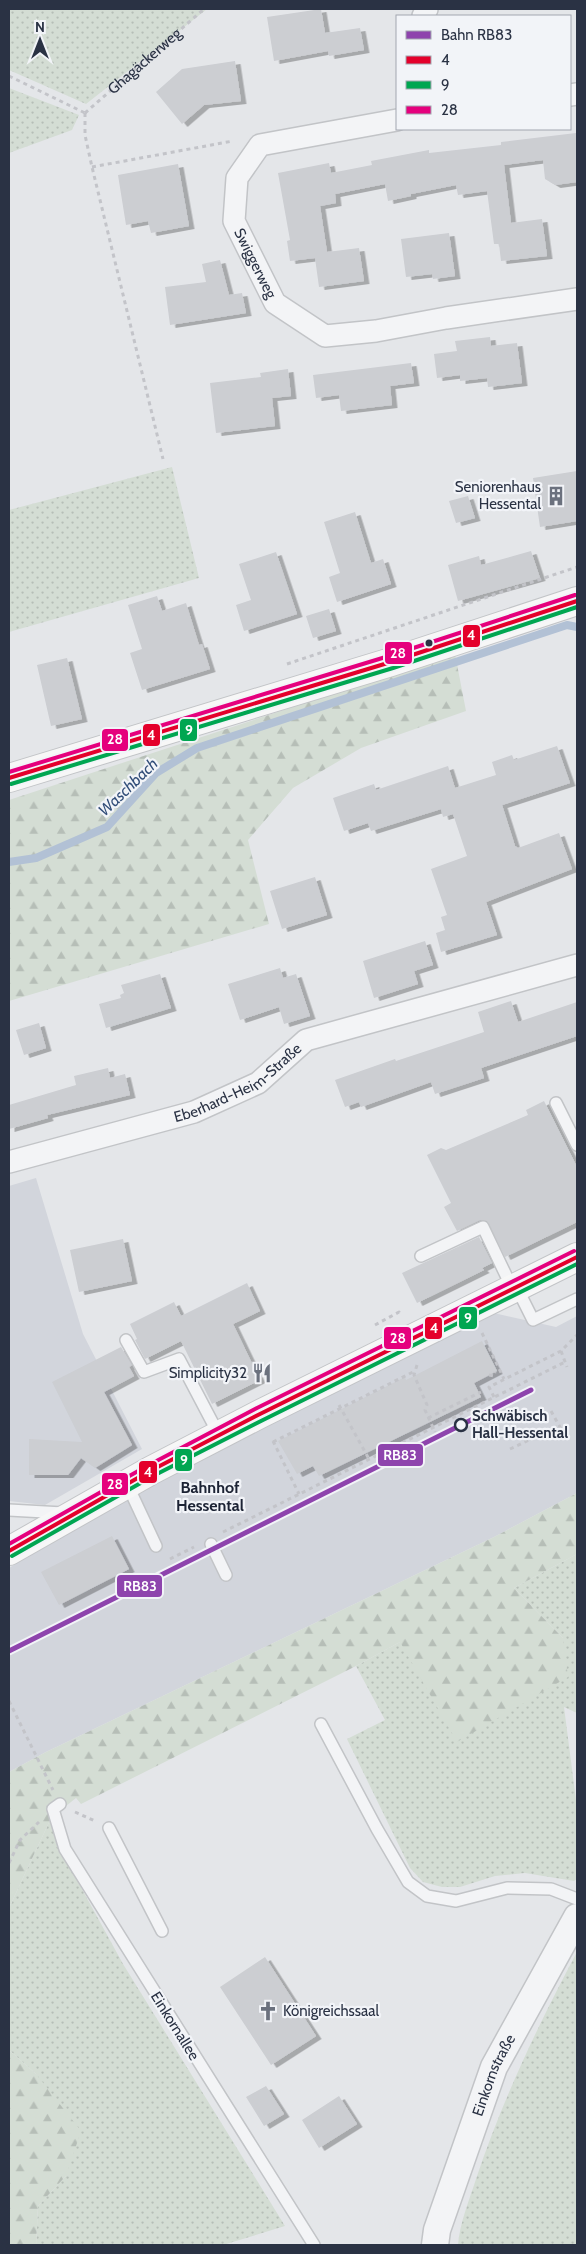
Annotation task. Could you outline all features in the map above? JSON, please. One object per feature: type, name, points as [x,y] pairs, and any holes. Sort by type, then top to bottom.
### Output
[{"type":"main road","points":[[9,778],[381,665],[577,602]]},
{"type":"main road","points":[[9,1551],[72,1514],[219,1435],[577,1257]]},
{"type":"street","points":[[260,145],[396,120]]},
{"type":"street","name":"Swiggerweg","points":[[260,145],[237,178],[234,221],[275,304],[325,336],[376,331],[446,318],[577,299]]},
{"type":"street","name":"Eberhard-Heim-Straße","points":[[9,1162],[194,1112],[258,1082],[306,1040],[577,964]]},
{"type":"street","name":"Einkornstraße","points":[[435,2245],[437,2230],[494,2066],[577,1917]]},
{"type":"lane","points":[[556,1103],[577,1146]]},
{"type":"lane","points":[[421,1256],[483,1227],[533,1320],[577,1299]]},
{"type":"lane","points":[[126,1340],[144,1372],[179,1359],[219,1435]]},
{"type":"lane","points":[[127,1484],[156,1546]]},
{"type":"lane","points":[[9,1510],[72,1514]]},
{"type":"lane","points":[[210,1542],[226,1574]]},
{"type":"lane","points":[[321,1724],[377,1829],[408,1882],[427,1896],[456,1901],[507,1888],[551,1889],[577,1899]]},
{"type":"lane","name":"Einkornallee","points":[[56,1806],[64,1849],[314,2245]]},
{"type":"lane","points":[[109,1828],[162,1931]]},
{"type":"path","name":"Ghagäckerweg","points":[[85,113],[204,9]]},
{"type":"path","points":[[9,76],[85,113],[85,135],[92,167],[163,459]]},
{"type":"path","points":[[92,167],[240,140],[260,145]]},
{"type":"path","points":[[471,1310],[504,1380]]},
{"type":"path","points":[[428,1418],[561,1351],[577,1335]]},
{"type":"path","points":[[561,1351],[567,1367]]},
{"type":"path","points":[[163,1562],[210,1542],[299,1494],[565,1362]]},
{"type":"path","points":[[273,1442],[415,1371]]},
{"type":"path","points":[[489,1375],[494,1374],[498,1383]]},
{"type":"path","points":[[489,1388],[494,1398]]},
{"type":"path","points":[[340,1407],[369,1459]]},
{"type":"path","points":[[425,1410],[435,1432]]},
{"type":"path","points":[[552,1411],[566,1438]]},
{"type":"path","points":[[260,1414],[299,1494]]},
{"type":"path","points":[[510,1449],[559,1426]]},
{"type":"path","points":[[9,1701],[36,1756],[56,1806],[109,1828]]},
{"type":"path","points":[[9,1863],[20,1840],[56,1806]]},
{"type":"shaded area","points":[[36,1178],[83,1334],[142,1449],[45,1505],[9,1501],[9,1186]]},
{"type":"shaded area","points":[[485,1311],[556,1327],[577,1316],[577,1493],[494,1537],[46,1752],[9,1772],[9,1568],[162,1475]]},
{"type":"green space","points":[[9,9],[207,9],[86,104],[9,70]]},
{"type":"green space","points":[[9,88],[79,115],[72,130],[9,153]]},
{"type":"green space","points":[[172,467],[199,578],[9,632],[9,510]]},
{"type":"green space","points":[[455,654],[466,711],[361,748],[293,788],[248,840],[269,924],[9,1001],[9,800]]},
{"type":"green space","points":[[577,1493],[577,1554],[514,1588],[563,1638],[568,1677],[457,1742],[400,1642],[81,1804],[76,1798],[51,1818],[9,1908],[9,1772],[46,1752],[494,1537]]},
{"type":"green space","points":[[577,1554],[577,1713],[564,1707],[577,1808],[577,1879],[574,1881],[525,1873],[495,1876],[460,1887],[442,1887],[423,1882],[410,1868],[347,1739],[385,1720],[356,1666],[400,1642],[563,1638],[514,1588]]},
{"type":"green space","points":[[51,1818],[60,1849],[123,1964],[285,2226],[223,2245],[36,2245],[38,2206],[66,2176],[36,2074],[9,2050],[9,1908]]},
{"type":"green space","points":[[577,1952],[577,2245],[458,2245],[465,2212],[497,2121],[548,2007]]},
{"type":"green space","points":[[9,2050],[36,2074],[81,2131],[66,2176],[38,2206],[36,2245],[9,2245]]},
{"type":"building","points":[[321,9],[325,33],[360,28],[364,50],[329,56],[328,51],[274,61],[267,17]]},
{"type":"building","points":[[235,61],[241,101],[204,105],[182,124],[156,92],[182,69]]},
{"type":"building","points":[[576,133],[577,182],[555,185],[545,179],[543,160],[504,165],[511,223],[542,219],[547,256],[501,261],[499,244],[494,244],[487,191],[458,195],[456,185],[411,194],[411,196],[388,201],[385,184],[335,194],[336,203],[320,206],[327,252],[359,248],[364,281],[319,287],[315,258],[290,261],[287,241],[290,240],[278,173],[329,163],[331,173],[372,165],[371,161],[429,150],[429,153],[501,145],[501,142]]},
{"type":"building","points":[[178,164],[189,226],[151,233],[148,221],[126,225],[118,175]]},
{"type":"building","points":[[449,233],[455,276],[433,279],[432,274],[406,277],[401,239]]},
{"type":"building","points":[[220,260],[229,295],[242,293],[246,313],[170,325],[165,287],[206,282],[202,264]]},
{"type":"building","points":[[490,337],[491,346],[517,343],[522,383],[488,387],[487,378],[460,381],[460,375],[437,378],[434,354],[457,351],[455,341]]},
{"type":"building","points":[[411,363],[414,383],[390,386],[392,405],[341,411],[339,395],[316,398],[313,375]]},
{"type":"building","points":[[288,369],[291,396],[272,398],[275,426],[216,433],[210,383],[261,377],[260,373]]},
{"type":"building","name":"Seniorenhaus Hessental","points":[[577,471],[577,521],[540,527],[533,478]]},
{"type":"building","points":[[468,496],[475,518],[456,523],[449,501]]},
{"type":"building","points":[[355,512],[371,563],[383,559],[391,584],[337,602],[329,577],[340,573],[324,522]]},
{"type":"building","points":[[531,551],[540,578],[458,601],[448,565],[479,556],[481,565]]},
{"type":"building","points":[[276,552],[297,614],[244,631],[236,605],[251,600],[239,564]]},
{"type":"building","points":[[157,596],[162,611],[186,603],[199,645],[202,644],[210,669],[142,690],[130,653],[142,649],[128,605]]},
{"type":"building","points":[[329,609],[336,631],[313,638],[306,616]]},
{"type":"building","points":[[67,658],[82,719],[51,726],[37,665]]},
{"type":"building","points":[[557,746],[570,783],[502,805],[515,846],[518,848],[559,833],[572,869],[486,902],[497,935],[441,952],[436,933],[445,930],[441,917],[447,915],[431,869],[467,856],[453,814],[443,817],[441,809],[371,831],[368,823],[344,831],[333,798],[374,784],[376,790],[448,766],[455,788],[496,775],[492,762],[512,755],[514,760]]},
{"type":"building","points":[[315,877],[327,915],[282,929],[270,891]]},
{"type":"building","points":[[425,941],[433,965],[414,971],[418,984],[374,998],[363,961]]},
{"type":"building","points":[[280,968],[283,978],[296,974],[310,1016],[284,1024],[279,1007],[240,1020],[228,984]]},
{"type":"building","points":[[160,974],[171,1008],[106,1028],[99,1004],[121,998],[120,995],[124,993],[121,985]]},
{"type":"building","points":[[511,1001],[518,1022],[577,1002],[577,1036],[481,1068],[484,1078],[435,1094],[431,1082],[361,1107],[359,1102],[345,1107],[335,1080],[395,1059],[396,1061],[484,1032],[478,1012]]},
{"type":"building","points":[[39,1023],[46,1048],[24,1055],[16,1030]]},
{"type":"building","points":[[108,1068],[110,1078],[125,1074],[130,1095],[47,1115],[48,1118],[9,1129],[9,1105],[76,1085],[74,1076]]},
{"type":"building","points":[[544,1101],[577,1167],[577,1222],[505,1257],[487,1221],[480,1220],[457,1231],[444,1207],[451,1203],[427,1155],[441,1148],[446,1150],[528,1115],[526,1110]]},
{"type":"building","points":[[479,1237],[492,1263],[482,1268],[484,1270],[417,1303],[402,1273]]},
{"type":"building","points":[[123,1239],[132,1281],[79,1292],[70,1250]]},
{"type":"building","points":[[247,1283],[260,1311],[233,1324],[260,1380],[212,1404],[181,1341],[145,1359],[135,1340],[137,1339],[130,1324],[174,1302],[181,1316]]},
{"type":"building","points":[[482,1341],[497,1371],[474,1383],[481,1397],[319,1476],[313,1466],[297,1474],[278,1441],[405,1377],[406,1380]]},
{"type":"building","points":[[121,1347],[132,1365],[129,1367],[134,1376],[104,1392],[132,1445],[95,1468],[81,1458],[68,1475],[29,1475],[29,1439],[82,1442],[52,1382]]},
{"type":"building","points":[[112,1536],[129,1569],[59,1605],[41,1572]]},
{"type":"building","name":"Königreichssaal","points":[[265,1957],[316,2036],[271,2065],[220,1987]]},
{"type":"building","points":[[266,2086],[284,2114],[264,2126],[246,2097]]},
{"type":"building","points":[[339,2096],[357,2124],[319,2148],[302,2120]]},
{"type":"waterway","name":"Waschbach","points":[[9,862],[36,858],[107,827],[156,773],[197,748],[567,625],[577,627]]},
{"type":"rail line","name":"RB83","points":[[9,1651],[531,1390]]},
{"type":"transit line","name":"28","points":[[9,772],[389,656],[575,595]]},
{"type":"transit line","name":"4","points":[[9,778],[391,662],[577,601]]},
{"type":"transit line","name":"9","points":[[11,784],[393,668],[577,607]]},
{"type":"transit line","name":"28","points":[[9,1544],[147,1466],[257,1408],[574,1251]]},
{"type":"transit line","name":"4","points":[[9,1551],[150,1471],[260,1414],[577,1257]]},
{"type":"transit line","name":"9","points":[[12,1556],[153,1476],[577,1264]]},
{"type":"place","name":"Seniorenhaus Hessental","points":[[556,496]]},
{"type":"place","name":"Simplicity32","points":[[262,1373]]},
{"type":"place","name":"Schwäbisch Hall-Hessental","points":[[461,1425]]},
{"type":"place","name":"Königreichssaal","points":[[268,2011]]},
{"type":"district","name":"Bahnhof Hessental","points":[[210,1496]]}]
